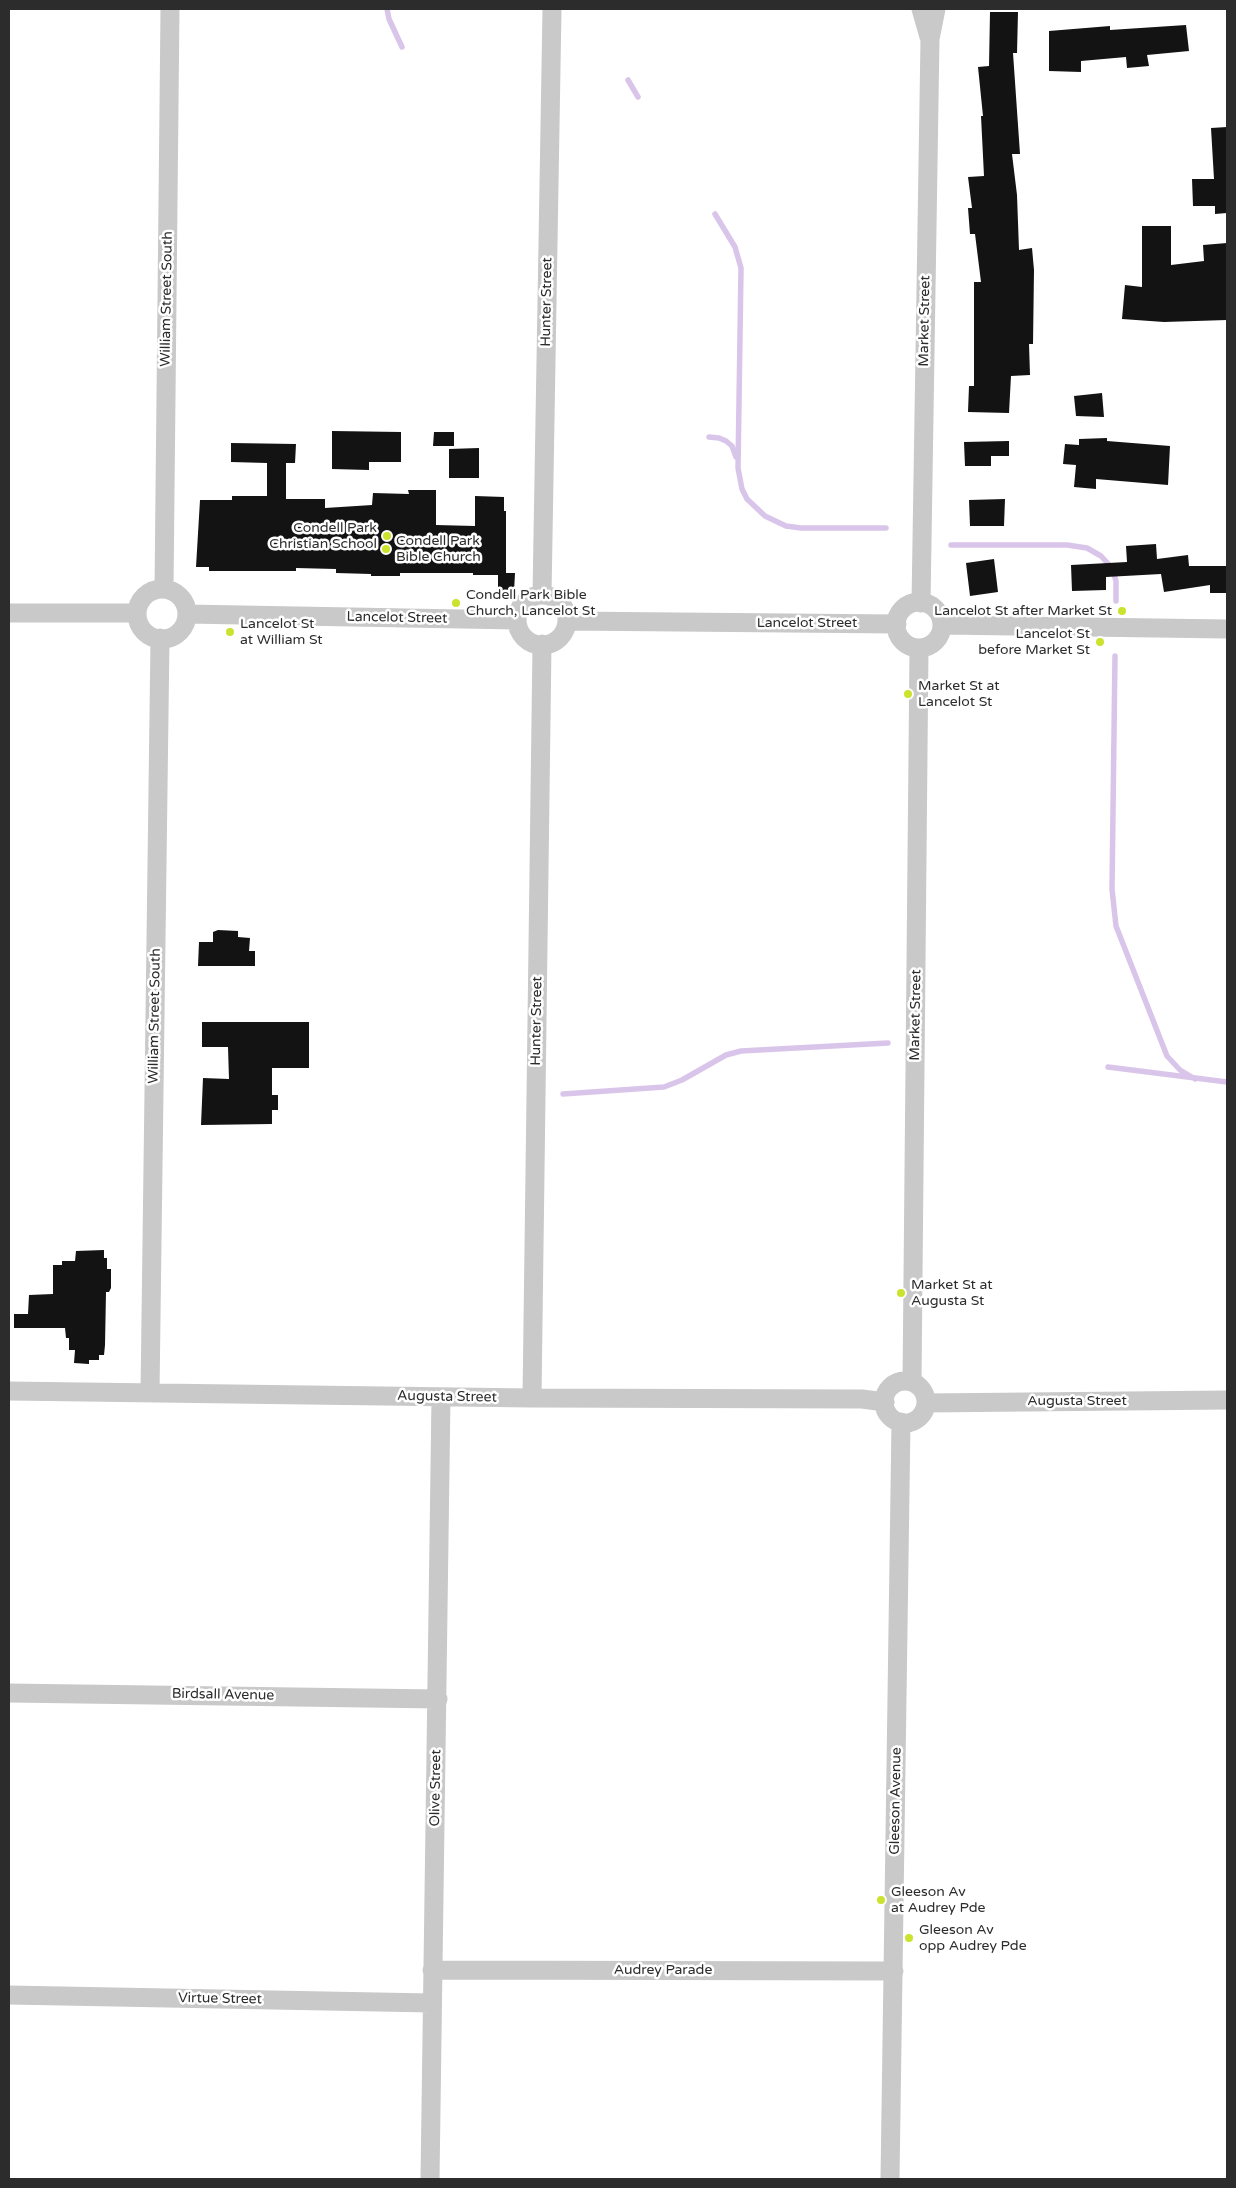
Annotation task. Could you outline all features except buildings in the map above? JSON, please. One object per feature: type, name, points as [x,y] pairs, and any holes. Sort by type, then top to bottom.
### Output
[{"type":"street","name":"William Street South","points":[[164,589],[170,9]]},
{"type":"street","name":"Hunter Street","points":[[542,595],[552,9]]},
{"type":"street","name":"Market Street","points":[[921,9],[930,39]]},
{"type":"street","name":"Market Street","points":[[921,602],[930,39],[936,9]]},
{"type":"street","points":[[164,589],[171,591],[182,600],[186,614],[181,629],[175,634],[160,638],[146,633],[138,621],[137,613],[138,605],[148,593],[164,589]]},
{"type":"street","points":[[542,595],[550,596],[563,606],[567,621],[562,635],[557,640],[542,644],[528,640],[519,627],[517,620],[522,605],[528,600],[542,595]]},
{"type":"street","points":[[921,602],[936,610],[942,625],[941,633],[934,643],[919,648],[907,644],[901,639],[897,624],[904,608],[921,602]]},
{"type":"street","points":[[9,613],[137,613]]},
{"type":"street","name":"Lancelot Street","points":[[186,614],[517,620]]},
{"type":"street","name":"Lancelot Street","points":[[567,621],[897,624]]},
{"type":"street","points":[[942,625],[1227,630]]},
{"type":"street","name":"William Street South","points":[[150,1393],[160,638]]},
{"type":"street","name":"Hunter Street","points":[[532,1398],[542,644]]},
{"type":"street","name":"Market Street","points":[[912,1382],[919,648]]},
{"type":"street","points":[[912,1382],[923,1390],[926,1403],[925,1410],[915,1420],[901,1422],[891,1417],[885,1402],[888,1391],[895,1383],[912,1382]]},
{"type":"street","name":"Augusta Street","points":[[9,1391],[532,1398],[862,1398],[885,1402]]},
{"type":"street","name":"Olive Street","points":[[430,2179],[441,1397]]},
{"type":"street","name":"Augusta Street","points":[[926,1403],[1227,1400]]},
{"type":"street","name":"Gleeson Avenue","points":[[890,2179],[901,1422]]},
{"type":"street","name":"Birdsall Avenue","points":[[9,1693],[438,1699]]},
{"type":"street","name":"Audrey Parade","points":[[432,1970],[894,1971]]},
{"type":"street","name":"Virtue Street","points":[[9,1995],[431,2003]]},
{"type":"waterway","points":[[387,9],[389,19],[402,47]]},
{"type":"waterway","points":[[628,80],[638,97]]},
{"type":"waterway","points":[[715,214],[735,247],[741,268],[738,468],[742,489],[747,499],[765,516],[786,526],[801,528],[886,528]]},
{"type":"waterway","points":[[709,437],[726,441],[732,446],[736,457]]},
{"type":"waterway","points":[[951,545],[1067,545],[1087,548],[1101,556],[1112,568],[1116,581],[1116,601]]},
{"type":"waterway","points":[[1115,656],[1112,889],[1116,926],[1167,1056],[1180,1070],[1195,1079]]},
{"type":"waterway","points":[[563,1094],[664,1087],[682,1080],[726,1055],[741,1051],[888,1043]]},
{"type":"waterway","points":[[1108,1067],[1227,1082]]},
{"type":"place","name":"Condell Park Christian School","points":[[387,536]]},
{"type":"place","name":"Condell Park Bible Church","points":[[386,549]]},
{"type":"place","name":"Condell Park Bible Church, Lancelot St","points":[[456,603]]},
{"type":"place","name":"Lancelot St after Market St","points":[[1122,611]]},
{"type":"place","name":"Lancelot St at William St","points":[[230,632]]},
{"type":"place","name":"Lancelot St before Market St","points":[[1100,642]]},
{"type":"place","name":"Market St at Lancelot St","points":[[908,694]]},
{"type":"place","name":"Market St at Augusta St","points":[[901,1293]]},
{"type":"place","name":"Gleeson Av at Audrey Pde","points":[[881,1900]]},
{"type":"place","name":"Gleeson Av opp Audrey Pde","points":[[909,1938]]}]
